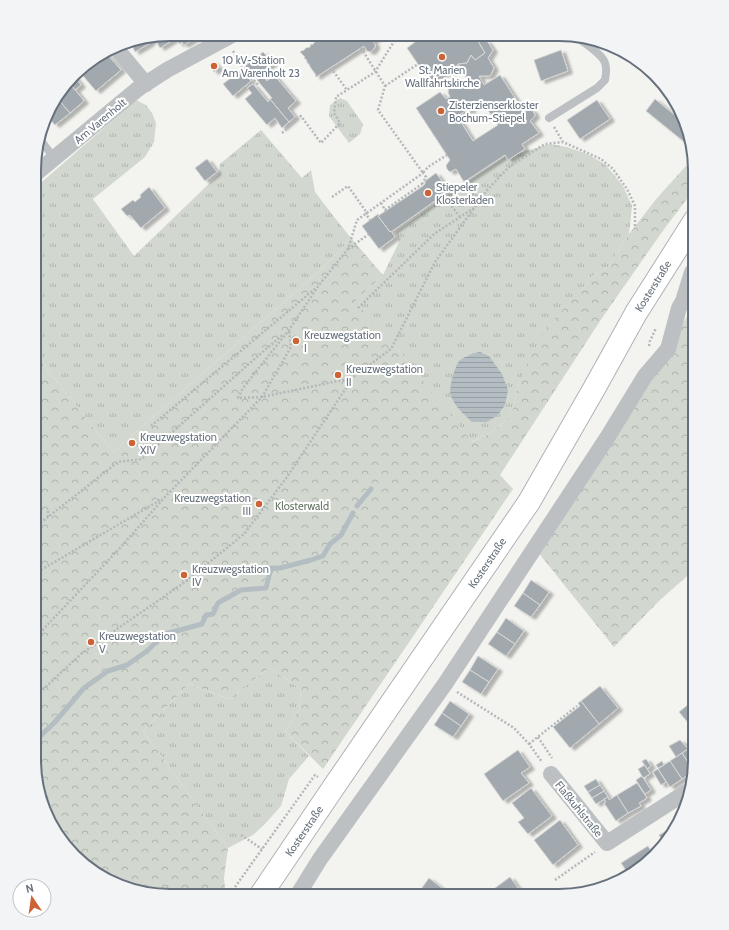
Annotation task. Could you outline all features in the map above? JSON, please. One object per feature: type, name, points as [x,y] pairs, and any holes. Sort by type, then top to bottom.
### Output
[{"type":"main road","name":"Kosterstraße","points":[[265,889],[529,502],[636,313],[688,231]]},
{"type":"street","name":"Am Varenholt","points":[[41,169],[139,88],[167,70],[219,41]]},
{"type":"street","points":[[119,52],[146,84]]},
{"type":"street","points":[[301,889],[320,859],[445,684],[607,438],[645,376],[668,349],[679,308],[688,285]]},
{"type":"street","name":"Flaßkuhlstraße","points":[[551,774],[607,843],[683,794]]},
{"type":"lane","points":[[549,118],[597,88],[605,80],[605,63],[598,54],[585,44]]},
{"type":"lane","points":[[44,144],[54,158]]},
{"type":"path","points":[[282,133],[301,116],[321,143],[340,124],[334,113],[336,97],[376,72],[394,41]]},
{"type":"path","points":[[361,48],[384,86]]},
{"type":"path","points":[[381,203],[385,210],[423,185],[426,177],[378,110],[384,86],[418,64]]},
{"type":"path","points":[[243,68],[259,86]]},
{"type":"path","points":[[331,68],[347,90]]},
{"type":"path","points":[[549,118],[563,142]]},
{"type":"path","points":[[41,692],[82,654],[186,582],[244,534],[287,477],[352,378],[391,349],[435,262],[488,189],[509,167],[545,144],[563,142],[602,159],[613,168],[627,189],[635,206],[635,228]]},
{"type":"path","points":[[348,249],[357,220],[446,155]]},
{"type":"path","points":[[332,197],[348,186],[367,213],[366,214],[370,220]]},
{"type":"path","points":[[460,217],[444,196],[460,186],[481,199]]},
{"type":"path","points":[[358,308],[434,234],[475,207]]},
{"type":"path","points":[[352,378],[262,397],[238,398],[243,388],[289,330],[319,285],[348,249],[369,234]]},
{"type":"path","points":[[151,426],[319,285]]},
{"type":"path","points":[[41,633],[119,549],[164,498],[262,397],[291,347],[289,330]]},
{"type":"path","points":[[41,522],[118,462],[142,459],[289,330]]},
{"type":"path","points":[[41,570],[164,498]]},
{"type":"path","points":[[48,511],[48,517]]},
{"type":"path","points":[[456,691],[514,728],[529,744],[551,774]]},
{"type":"path","points":[[529,744],[577,706]]},
{"type":"path","points":[[538,737],[553,760],[551,774]]},
{"type":"path","points":[[235,888],[314,775],[333,788]]},
{"type":"path","points":[[241,834],[262,849]]},
{"type":"path","points":[[555,880],[607,843]]},
{"type":"green space","points":[[340,98],[347,101],[363,124],[360,134],[349,143],[329,116],[330,105]]},
{"type":"green space","points":[[136,100],[146,105],[152,113],[156,123],[154,142],[145,157],[93,199],[134,256],[219,174],[220,164],[261,130],[302,178],[311,170],[315,192],[351,238],[324,267],[113,452],[41,362],[41,183]]},
{"type":"green space","points":[[550,144],[567,147],[587,154],[605,164],[623,186],[632,206],[629,234],[608,267],[593,275],[583,288],[519,383],[513,409],[507,420],[491,433],[471,442],[405,358],[354,301],[383,275],[399,242],[396,232],[505,157]]},
{"type":"green space","name":"Klosterwald","points":[[686,166],[688,167],[688,197],[602,318],[500,475],[513,489],[323,769],[285,731],[299,710],[301,689],[269,668],[229,699],[189,684],[143,731],[228,848],[224,878],[225,889],[162,889],[145,887],[113,876],[79,851],[58,824],[45,793],[42,776],[41,362],[113,452],[324,267],[351,238],[383,275],[355,301],[405,358],[472,442],[491,433],[507,420],[513,409],[519,383],[546,328],[593,275],[608,267],[629,234],[657,198]]},
{"type":"green space","points":[[688,315],[688,575],[660,600],[614,647],[537,551],[654,372]]},
{"type":"green space","points":[[269,668],[301,689],[299,710],[285,731],[309,756],[289,779],[281,806],[253,835],[228,848],[143,731],[189,684],[229,699]]},
{"type":"shaded area","points":[[480,352],[489,356],[502,374],[508,390],[505,405],[498,415],[487,422],[472,422],[455,404],[450,393],[450,388],[454,372],[460,360]]},
{"type":"building","points":[[171,41],[160,48],[157,42]]},
{"type":"building","points":[[178,41],[191,41],[184,45],[182,42],[179,44]]},
{"type":"building","points":[[316,41],[372,41],[375,44],[375,47],[371,52],[367,51],[364,46],[316,77],[304,58],[305,57],[300,52],[311,46],[310,45]]},
{"type":"building","name":"St. Marien Wallfahrtskirche","points":[[416,41],[478,41],[485,53],[475,60],[471,55],[467,63],[458,64],[452,73],[442,74],[430,82],[407,48]]},
{"type":"building","name":"Zisterzienserkloster Bochum-Stiepel","points":[[478,41],[487,41],[493,50],[488,58],[494,68],[490,76],[479,76],[484,85],[500,75],[524,112],[530,109],[533,111],[535,115],[530,121],[539,133],[522,144],[525,149],[508,160],[505,155],[464,182],[456,169],[450,172],[447,169],[446,166],[450,160],[416,108],[440,92],[446,99],[450,97],[448,92],[449,88],[455,82],[461,82],[466,86],[470,83],[458,64],[467,63],[471,55],[475,60],[485,53]],"holes":[[[481,100],[498,125],[473,141],[457,116],[467,110],[471,111],[471,107]]]},
{"type":"building","points":[[150,43],[135,52],[133,47]]},
{"type":"building","points":[[561,50],[568,71],[541,81],[534,60]]},
{"type":"building","points":[[263,52],[273,63],[255,77],[245,66]]},
{"type":"building","points":[[109,57],[121,70],[96,91],[83,75]]},
{"type":"building","name":"10 kV-Station Am Varenholt 23","points":[[213,61],[219,68],[214,72],[209,65]]},
{"type":"building","points":[[241,70],[251,81],[233,96],[223,84]]},
{"type":"building","points":[[274,75],[296,101],[288,108],[295,117],[289,122],[257,80],[263,76],[267,81]]},
{"type":"building","points":[[78,80],[81,85],[75,90],[72,86]]},
{"type":"building","points":[[253,84],[268,102],[270,99],[289,122],[282,128],[275,118],[267,125],[245,99],[252,93],[247,88]]},
{"type":"building","points":[[72,86],[84,101],[70,113],[61,102]]},
{"type":"building","points":[[655,99],[675,116],[685,143],[646,111]]},
{"type":"building","points":[[597,100],[610,119],[580,139],[567,120]]},
{"type":"building","points":[[61,102],[70,113],[55,125],[51,121]]},
{"type":"building","points":[[207,159],[217,172],[205,181],[195,168]]},
{"type":"building","points":[[436,173],[449,191],[390,232],[378,216],[423,186],[425,181]]},
{"type":"building","points":[[149,187],[165,208],[141,228],[130,215],[127,216],[121,209],[133,200],[135,202]]},
{"type":"building","points":[[378,214],[395,237],[379,249],[362,226]]},
{"type":"building","points":[[531,580],[549,592],[540,605],[523,593]]},
{"type":"building","points":[[523,593],[540,605],[531,617],[514,606]]},
{"type":"building","points":[[506,618],[524,631],[515,644],[497,632]]},
{"type":"building","points":[[497,632],[515,644],[506,656],[488,644]]},
{"type":"building","points":[[478,656],[498,669],[489,682],[470,670]]},
{"type":"building","points":[[470,670],[489,682],[481,694],[462,682]]},
{"type":"building","points":[[600,686],[618,708],[599,724],[581,701]]},
{"type":"building","points":[[450,701],[469,714],[461,726],[442,713]]},
{"type":"building","points":[[581,701],[599,724],[570,748],[553,727],[580,706],[578,703]]},
{"type":"building","points":[[688,705],[688,723],[679,712]]},
{"type":"building","points":[[442,713],[461,726],[453,737],[434,725]]},
{"type":"building","points":[[680,740],[688,749],[676,757],[669,746]]},
{"type":"building","points":[[688,749],[688,762],[682,753]]},
{"type":"building","points":[[518,750],[530,767],[521,773],[529,783],[503,801],[484,774]]},
{"type":"building","points":[[682,753],[688,762],[687,776],[682,779],[670,761]]},
{"type":"building","points":[[646,759],[651,766],[647,769],[642,761]]},
{"type":"building","points":[[662,761],[664,765],[658,768],[656,765]]},
{"type":"building","points":[[670,761],[682,779],[670,787],[658,769]]},
{"type":"building","points":[[645,765],[650,774],[643,778],[638,769]]},
{"type":"building","points":[[658,769],[666,782],[661,785],[653,772]]},
{"type":"building","points":[[642,776],[651,790],[645,794],[636,780]]},
{"type":"building","points":[[596,779],[600,785],[588,792],[584,786]]},
{"type":"building","points":[[637,783],[647,798],[639,803],[641,806],[628,813],[617,795]]},
{"type":"building","points":[[600,785],[604,791],[592,798],[588,792]]},
{"type":"building","points":[[531,788],[552,816],[528,834],[518,822],[524,818],[512,803]]},
{"type":"building","points":[[604,791],[608,797],[596,804],[592,798]]},
{"type":"building","points":[[617,795],[628,813],[616,821],[604,803],[606,802],[604,799],[608,797],[609,800]]},
{"type":"building","points":[[560,820],[578,845],[553,865],[534,840]]},
{"type":"building","points":[[666,831],[661,838],[659,835]]},
{"type":"building","points":[[648,846],[651,850],[626,870],[621,863]]},
{"type":"building","points":[[510,877],[519,889],[494,889]]},
{"type":"building","points":[[429,878],[443,889],[421,889]]},
{"type":"waterway","points":[[357,506],[371,489]]},
{"type":"waterway","points":[[41,735],[54,723],[84,688],[108,671],[127,665],[147,651],[165,634],[202,624],[206,615],[213,614],[218,603],[241,590],[266,588],[271,568],[280,568],[323,556],[330,544],[341,535],[353,513]]},
{"type":"place","name":"St. Marien Wallfahrtskirche","points":[[442,57]]},
{"type":"place","name":"10 kV-Station Am Varenholt 23","points":[[214,66]]},
{"type":"place","name":"Zisterzienserkloster Bochum-Stiepel","points":[[441,111]]},
{"type":"place","name":"Stiepeler Klosterladen","points":[[428,193]]},
{"type":"place","name":"Kreuzwegstation I","points":[[296,341]]},
{"type":"place","name":"Kreuzwegstation II","points":[[338,375]]},
{"type":"place","name":"Kreuzwegstation XIV","points":[[132,443]]},
{"type":"place","name":"Kreuzwegstation III","points":[[259,504]]},
{"type":"place","name":"Kreuzwegstation IV","points":[[184,575]]},
{"type":"place","name":"Kreuzwegstation V","points":[[91,642]]}]
